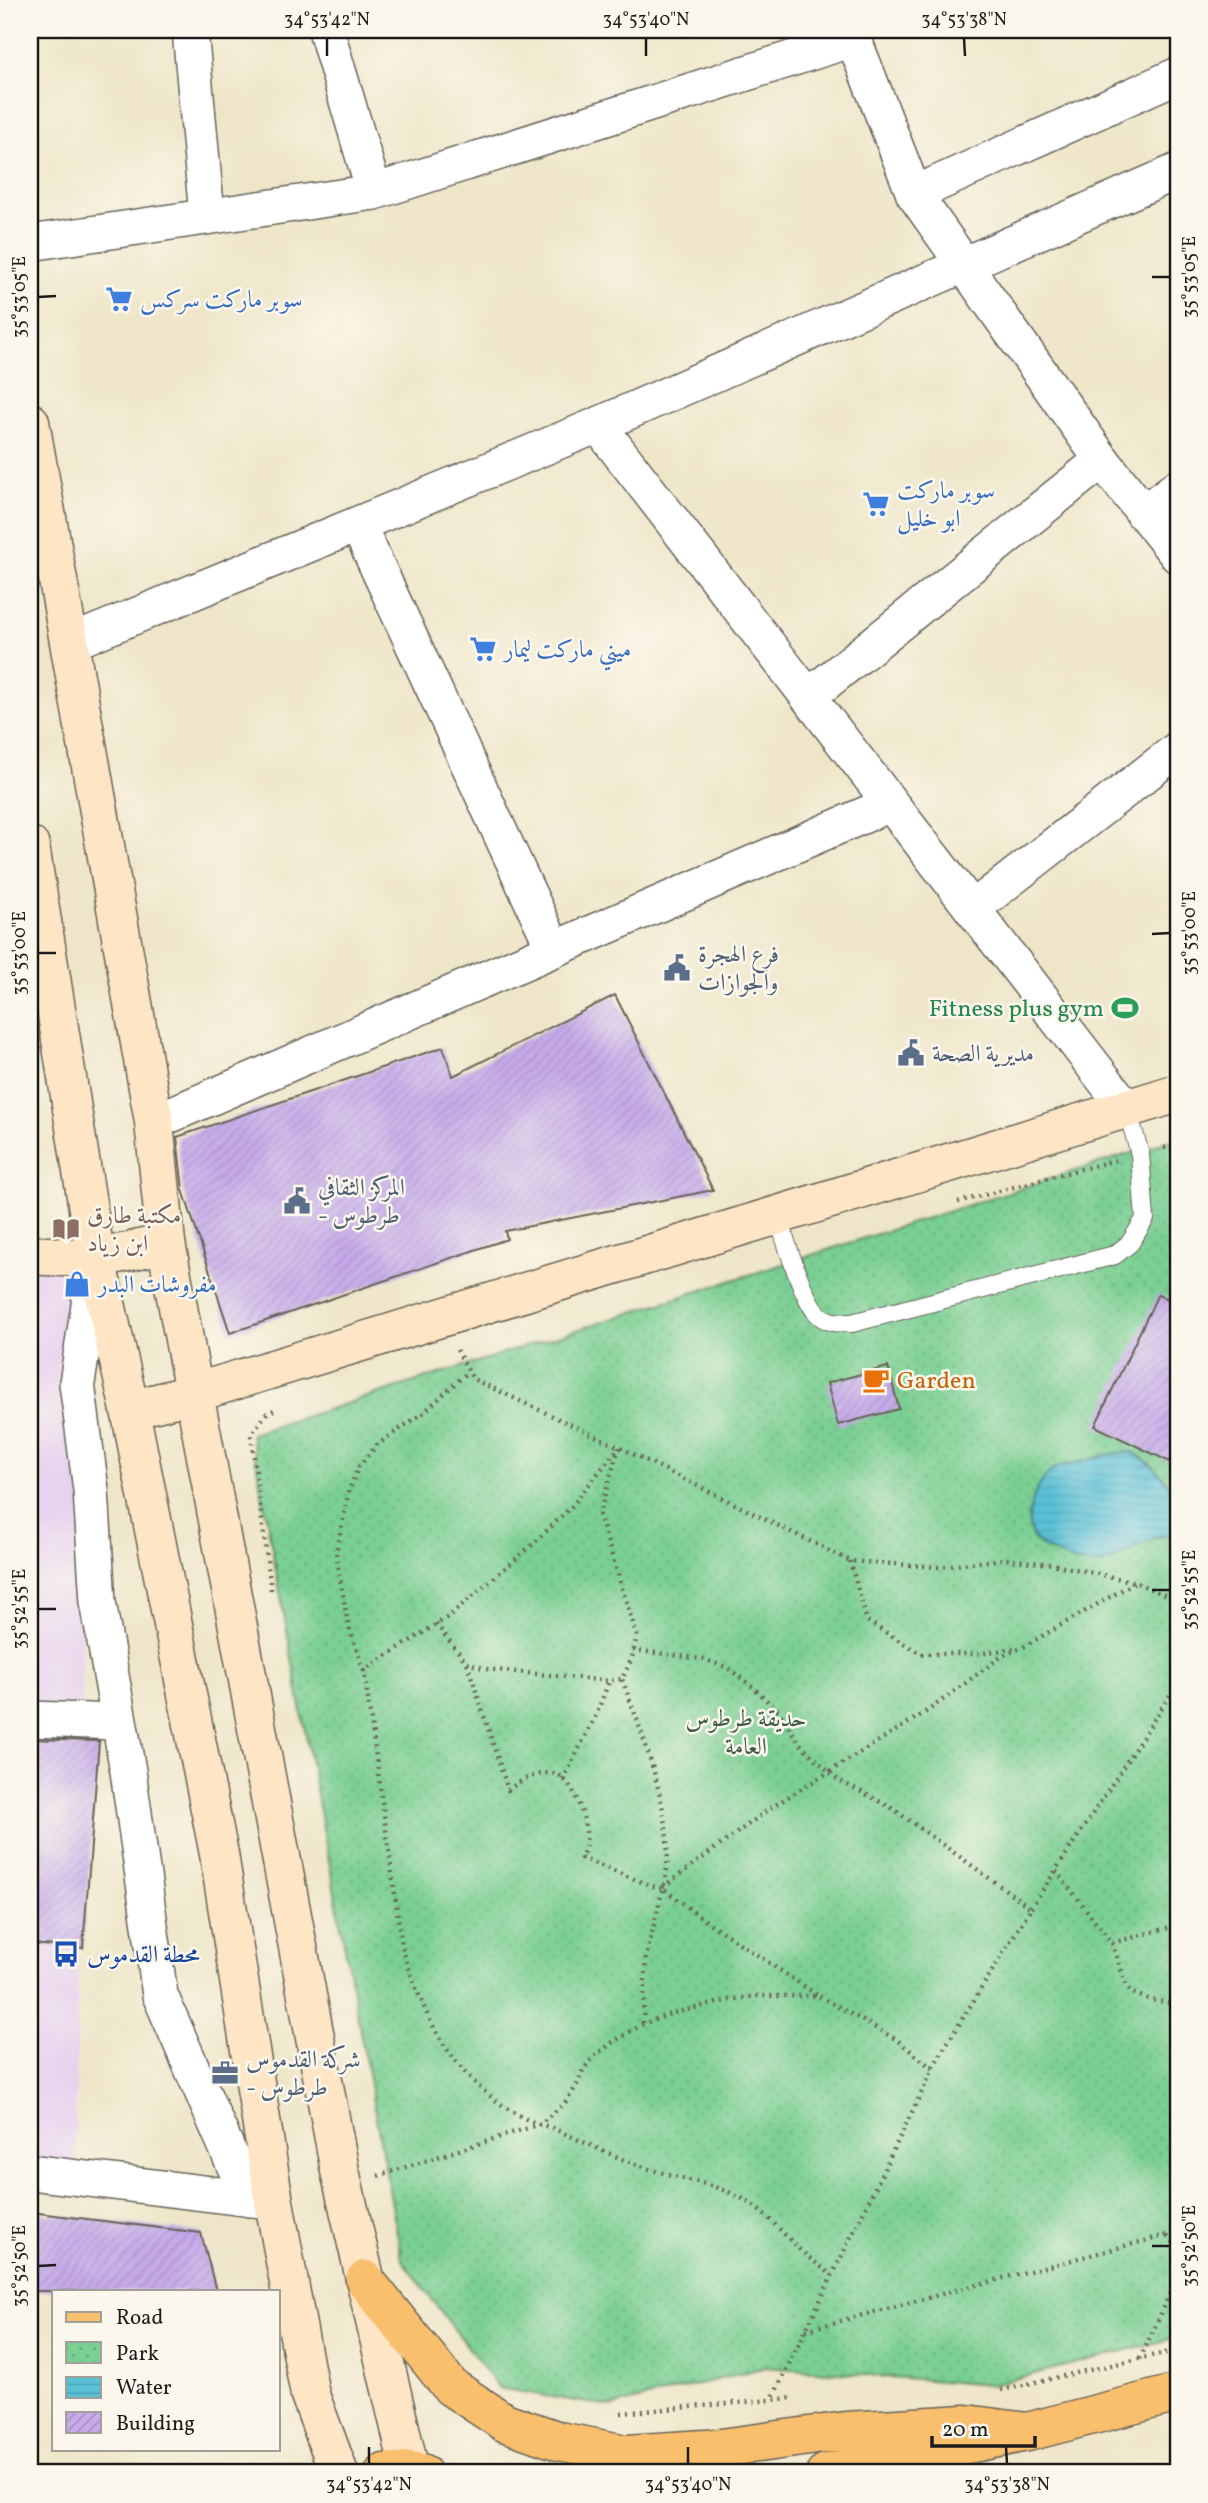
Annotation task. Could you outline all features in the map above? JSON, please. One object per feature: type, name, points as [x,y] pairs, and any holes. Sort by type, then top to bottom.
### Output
[{"type":"main road","points":[[30,422],[154,1122],[166,1244],[340,2171],[406,2472]]},
{"type":"main road","points":[[30,846],[96,1259],[130,1409],[219,1854],[261,2200],[310,2395],[339,2473]]},
{"type":"main road","points":[[130,1409],[194,1393],[778,1217],[1178,1093]]},
{"type":"main road","points":[[30,1255],[96,1259],[166,1244]]},
{"type":"main road","points":[[365,2280],[451,2387],[504,2422],[559,2441],[626,2454],[721,2448],[859,2430],[966,2424],[1027,2432]]},
{"type":"main road","points":[[826,2473],[1027,2432],[1178,2393]]},
{"type":"street","points":[[190,30],[207,216]]},
{"type":"street","points":[[326,30],[374,192]]},
{"type":"street","points":[[30,243],[374,192],[851,34],[914,194],[1102,460],[1178,556]]},
{"type":"street","points":[[914,194],[1178,75]]},
{"type":"street","points":[[70,643],[598,425],[1178,171]]},
{"type":"street","points":[[598,425],[1127,1108]]},
{"type":"street","points":[[808,697],[1102,460]]},
{"type":"street","points":[[1143,513],[1178,487]]},
{"type":"street","points":[[358,525],[554,949]]},
{"type":"street","points":[[972,909],[1178,749]]},
{"type":"street","points":[[154,1122],[890,804]]},
{"type":"street","points":[[96,1259],[78,1384],[91,1490],[98,1602],[120,1722],[160,1996],[261,2200]]},
{"type":"street","points":[[30,1719],[120,1722]]},
{"type":"street","points":[[30,2172],[261,2200]]},
{"type":"lane","points":[[778,1217],[806,1294],[817,1313],[834,1323],[852,1323],[1115,1255],[1130,1243],[1145,1219],[1140,1154],[1127,1108]]},
{"type":"path","points":[[945,1205],[1172,1146],[1178,1179]]},
{"type":"path","points":[[452,1342],[473,1379],[619,1447],[850,1561],[939,1567],[1004,1559],[1052,1564],[1135,1582],[1178,1601]]},
{"type":"path","points":[[469,1371],[423,1413],[377,1445],[359,1466],[349,1490],[336,1553],[348,1625],[363,1670],[397,1920],[412,1979],[439,2040],[458,2067],[501,2103],[525,2119],[618,2159],[709,2186],[741,2199],[764,2215],[801,2251],[832,2275]]},
{"type":"path","points":[[273,1601],[251,1434],[267,1413],[283,1406]]},
{"type":"path","points":[[363,1670],[448,1617],[533,1544],[571,1507],[619,1447]]},
{"type":"path","points":[[619,1447],[599,1514],[636,1636],[622,1679],[652,1762],[667,1841],[668,1873],[646,1957],[643,2024]]},
{"type":"path","points":[[850,1561],[867,1621],[921,1654],[978,1654],[1023,1647]]},
{"type":"path","points":[[663,1888],[772,1807],[929,1710],[1002,1656],[1023,1647],[1135,1582]]},
{"type":"path","points":[[436,1624],[467,1663],[508,1790],[517,1783],[547,1774],[559,1775],[579,1803],[585,1824],[586,1844],[581,1858],[663,1888],[703,1919],[820,1996],[897,2040],[932,2068]]},
{"type":"path","points":[[633,1650],[704,1659],[728,1668],[779,1712],[800,1744],[838,1780],[889,1805],[1031,1908]]},
{"type":"path","points":[[467,1663],[486,1669],[609,1681],[622,1679]]},
{"type":"path","points":[[563,1780],[597,1713],[609,1681]]},
{"type":"path","points":[[771,2400],[932,2068],[1031,1908],[1178,1683]]},
{"type":"path","points":[[1056,1871],[1112,1943],[1127,1987],[1132,1993],[1150,2000],[1178,2004]]},
{"type":"path","points":[[1112,1943],[1178,1925]]},
{"type":"path","points":[[376,2176],[540,2124],[565,2103],[594,2056],[643,2024],[670,2014],[730,2000],[757,1996],[820,1996]]},
{"type":"path","points":[[374,2163],[378,2189]]},
{"type":"path","points":[[805,2331],[1178,2232]]},
{"type":"path","points":[[1166,2235],[1178,2246]]},
{"type":"path","points":[[1140,2359],[1178,2277]]},
{"type":"path","points":[[995,2392],[1178,2350]]},
{"type":"path","points":[[609,2414],[804,2398]]},
{"type":"shaded area","points":[[30,1267],[82,1272],[85,1483],[75,2177],[30,2172]]},
{"type":"green space","name":"حديقة طرطوس العامة","points":[[1178,1138],[1178,2337],[991,2385],[765,2367],[612,2407],[499,2388],[402,2260],[251,1434]]},
{"type":"water","points":[[1132,1452],[1154,1468],[1172,1490],[1179,1510],[1178,1535],[1154,1538],[1101,1564],[1068,1559],[1035,1540],[1029,1523],[1030,1512],[1036,1492],[1047,1475],[1061,1466],[1110,1454]]},
{"type":"building","name":"المركز الثقافي - طرطوس","points":[[615,995],[713,1190],[505,1231],[507,1239],[230,1333],[183,1190],[177,1137],[443,1047],[453,1076]]},
{"type":"building","points":[[1158,1294],[1178,1304],[1178,1466],[1095,1426]]},
{"type":"building","points":[[888,1367],[899,1409],[838,1425],[827,1383]]},
{"type":"building","points":[[30,1739],[99,1741],[83,1948],[30,1944]]},
{"type":"building","points":[[30,2212],[201,2233],[216,2290],[52,2290],[30,2291]]},
{"type":"place","name":"سوبر ماركت سركس","points":[[119,299]]},
{"type":"place","name":"سوبر ماركت ابو خليل","points":[[876,504]]},
{"type":"place","name":"ميني ماركت ليمار","points":[[483,649]]},
{"type":"place","name":"فرع الهجرة والجوازات","points":[[677,968]]},
{"type":"place","name":"Fitness plus gym","points":[[1125,1008]]},
{"type":"place","name":"مديرية الصحة","points":[[911,1053]]},
{"type":"place","name":"المركز الثقافي - طرطوس","points":[[297,1201]]},
{"type":"place","name":"مكتبة طارق ابن زياد","points":[[66,1229]]},
{"type":"place","name":"مفروشات البدر","points":[[77,1284]]},
{"type":"place","name":"Garden","points":[[876,1380]]},
{"type":"place","name":"محطة القدموس","points":[[66,1954]]},
{"type":"place","name":"شركة القدموس - طرطوس","points":[[225,2073]]}]
